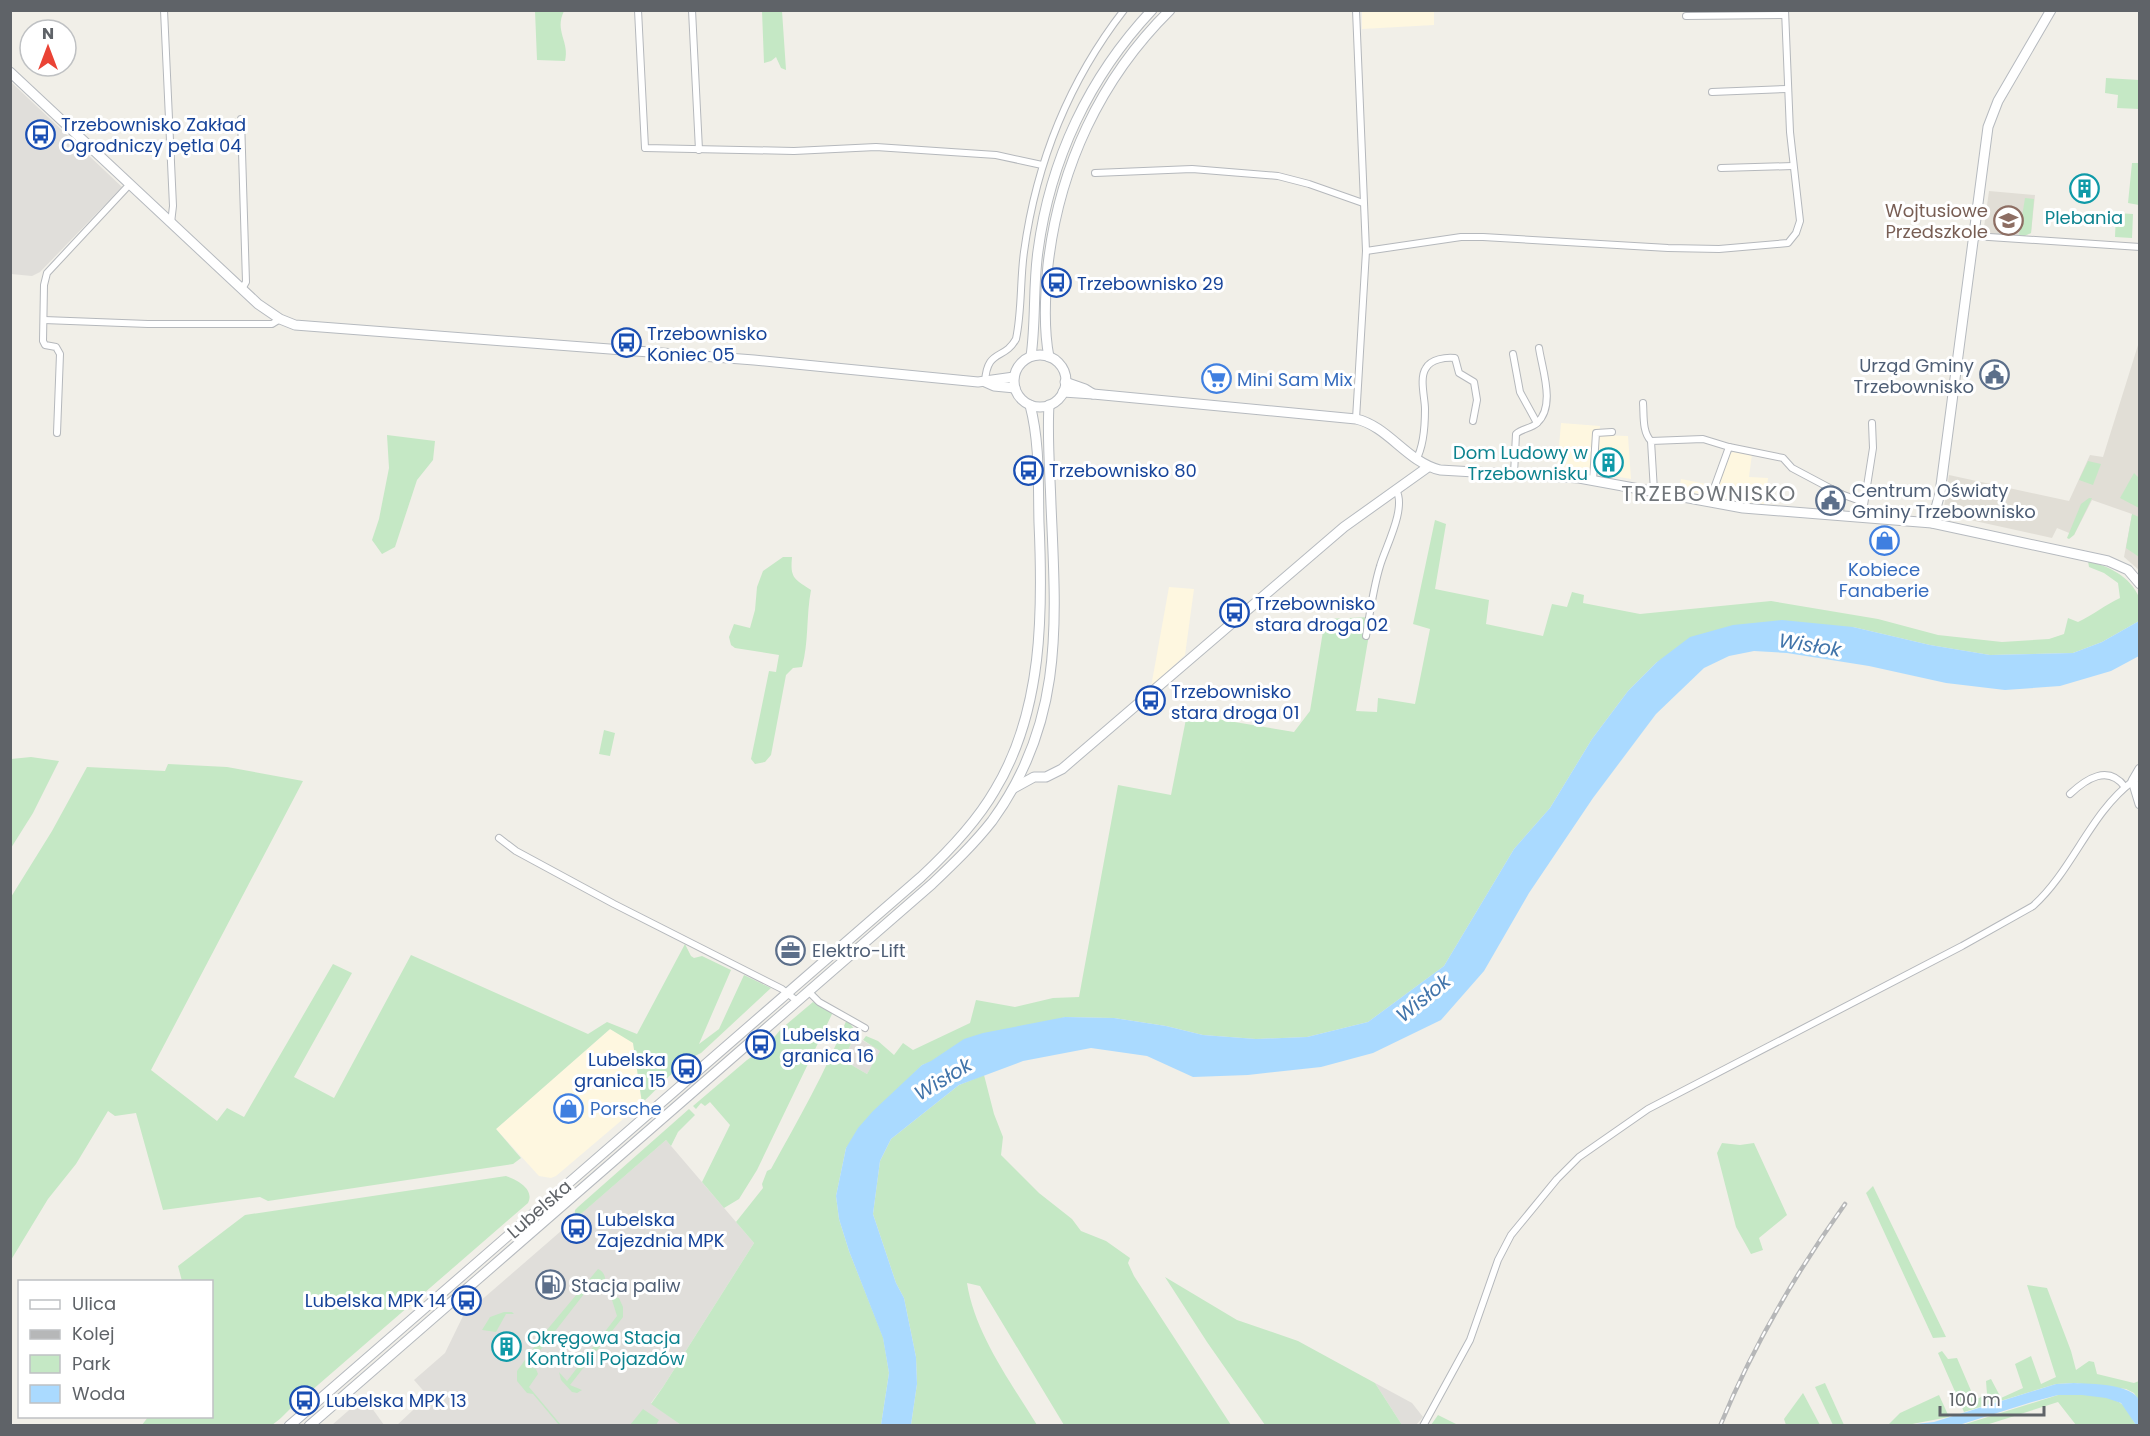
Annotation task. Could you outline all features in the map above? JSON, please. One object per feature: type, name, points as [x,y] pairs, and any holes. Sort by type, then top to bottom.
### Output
[{"type":"main road","points":[[1031,356],[1038,251],[1056,170],[1067,139],[1097,81],[1114,55],[1152,10]]},
{"type":"main road","points":[[1049,357],[1046,316],[1050,245],[1059,201],[1070,167],[1087,123],[1112,80],[1139,44],[1170,10]]},
{"type":"main road","points":[[1932,523],[1940,493],[1990,121],[1998,101],[2051,10]]},
{"type":"main road","points":[[10,72],[258,304],[280,319],[295,325],[611,348],[985,382],[1014,376]]},
{"type":"main road","points":[[1031,356],[1049,357],[1061,367],[1065,382],[1063,392],[1049,405],[1030,405],[1023,401],[1015,388],[1014,376],[1020,364],[1031,356]]},
{"type":"main road","points":[[985,382],[994,386],[1015,388]]},
{"type":"main road","points":[[1065,382],[1085,388],[1094,394]]},
{"type":"main road","points":[[1063,392],[1356,419],[1373,426],[1416,460],[1428,466],[1455,472],[1593,480],[1743,508],[1932,523],[2108,561],[2128,570],[2139,584]]},
{"type":"main road","name":"Lubelska","points":[[289,1425],[928,870],[972,823],[996,789],[1011,757],[1024,721],[1035,669],[1040,624],[1041,574],[1035,432],[1030,405]]},
{"type":"main road","name":"Lubelska","points":[[309,1425],[958,859],[990,823],[1013,789],[1026,762],[1043,716],[1052,672],[1055,587],[1048,433],[1049,405]]},
{"type":"main road","points":[[1013,789],[1034,777],[1049,776],[1062,769],[1344,527],[1428,466]]},
{"type":"main road","points":[[1035,669],[1042,662],[1046,663],[1052,672]]},
{"type":"main road","points":[[1026,762],[1034,777]]},
{"type":"main road","points":[[2139,769],[2129,784],[2139,804]]},
{"type":"street","points":[[164,10],[173,206],[171,223]]},
{"type":"street","points":[[638,10],[645,148],[794,151],[876,147],[996,155],[1042,165]]},
{"type":"street","points":[[692,10],[699,150]]},
{"type":"street","points":[[985,382],[989,362],[1011,346],[1016,339],[1027,228],[1042,165],[1075,85],[1106,34],[1124,10]]},
{"type":"street","points":[[1356,10],[1366,251],[1356,419]]},
{"type":"street","points":[[1366,251],[1461,237],[1719,249],[1788,243],[1796,233],[1800,220],[1800,205],[1793,166],[1787,89],[1785,13],[1686,16]]},
{"type":"street","points":[[1712,92],[1787,89]]},
{"type":"street","points":[[241,119],[246,282],[242,289]]},
{"type":"street","points":[[1721,168],[1793,166]]},
{"type":"street","points":[[1095,173],[1192,169],[1278,176],[1363,203]]},
{"type":"street","points":[[57,433],[60,354],[56,347],[45,345],[43,341],[44,285],[47,273],[130,184]]},
{"type":"street","points":[[1974,236],[2139,247]]},
{"type":"street","points":[[44,320],[148,324],[272,324],[280,319]]},
{"type":"street","points":[[1514,474],[1516,434],[1537,423],[1545,411],[1546,400],[1539,348]]},
{"type":"street","points":[[1513,354],[1521,392],[1537,423]]},
{"type":"street","points":[[1416,460],[1420,453],[1424,426],[1424,371],[1430,363],[1455,358],[1460,373],[1474,382],[1477,400],[1473,421]]},
{"type":"street","points":[[1643,403],[1647,438],[1651,441],[1654,491]]},
{"type":"street","points":[[1862,518],[1873,447],[1872,423]]},
{"type":"street","points":[[1593,480],[1596,433],[1612,432]]},
{"type":"street","points":[[1651,441],[1703,439],[1783,458],[1792,468],[1841,494],[1863,502]]},
{"type":"street","points":[[1708,502],[1730,447]]},
{"type":"street","points":[[1366,636],[1380,566],[1396,519],[1399,499],[1396,490]]},
{"type":"street","points":[[1840,516],[1841,494]]},
{"type":"street","points":[[1423,1425],[1470,1340],[1498,1260],[1512,1235],[1557,1179],[1579,1158],[1648,1109],[1962,946],[2033,906],[2106,809],[2129,784],[2100,774],[2089,779],[2070,794]]},
{"type":"street","points":[[499,838],[516,851],[787,992],[790,997],[803,996],[819,1002],[865,1028]]},
{"type":"shaded area","points":[[1362,11],[1434,11],[1434,25],[1362,29]]},
{"type":"shaded area","points":[[11,82],[122,187],[40,272],[32,276],[11,274]]},
{"type":"shaded area","name":"Wojtusiowe Przedszkole","points":[[1989,191],[2035,195],[2031,233],[2024,236],[1983,234]]},
{"type":"shaded area","points":[[2139,342],[2139,570],[2124,557],[2132,514],[2092,500],[2074,535],[2057,528],[2052,538],[1943,514],[1949,475],[2069,501],[2090,455],[2103,457]]},
{"type":"shaded area","points":[[1561,423],[1600,426],[1599,435],[1628,436],[1631,479],[1557,470]]},
{"type":"shaded area","points":[[1733,452],[1752,454],[1749,477],[1768,478],[1765,504],[1679,490],[1681,479],[1716,486],[1727,456]]},
{"type":"shaded area","points":[[1169,587],[1194,589],[1185,655],[1151,687]]},
{"type":"shaded area","points":[[610,1029],[633,1042],[642,1103],[556,1176],[551,1178],[539,1176],[496,1129]]},
{"type":"shaded area","points":[[855,1036],[881,1051],[867,1074],[843,1060]]},
{"type":"shaded area","points":[[666,1140],[754,1243],[651,1403],[681,1425],[396,1426],[428,1396],[414,1380],[445,1353],[463,1316]]},
{"type":"shaded area","points":[[1375,1383],[1412,1403],[1423,1417],[1416,1425],[1402,1425]]},
{"type":"shaded area","points":[[364,1397],[384,1425],[332,1425]]},
{"type":"green space","points":[[535,11],[564,11],[561,18],[561,31],[566,48],[565,61],[537,60]]},
{"type":"green space","points":[[762,11],[782,11],[786,70],[781,68],[776,57],[764,63]]},
{"type":"green space","points":[[2106,78],[2139,80],[2139,109],[2117,108],[2118,95],[2105,93]]},
{"type":"green space","points":[[2132,163],[2139,163],[2139,205],[2128,203]]},
{"type":"green space","points":[[2025,198],[2034,199],[2031,233],[2024,236],[2019,235]]},
{"type":"green space","points":[[2116,213],[2133,214],[2132,238],[2115,237]]},
{"type":"green space","points":[[387,435],[435,441],[433,460],[417,480],[395,547],[382,554],[372,540],[379,519],[389,468]]},
{"type":"green space","points":[[2088,461],[2101,464],[2093,485],[2079,480]]},
{"type":"green space","points":[[2134,473],[2139,478],[2139,508],[2120,498]]},
{"type":"green space","points":[[2092,498],[2074,535],[2067,538],[2081,504]]},
{"type":"green space","points":[[2132,514],[2139,517],[2139,557],[2126,548]]},
{"type":"green space","points":[[1435,520],[1446,524],[1435,589],[1489,600],[1486,624],[1543,636],[1552,604],[1567,607],[1572,592],[1584,595],[1583,603],[1640,614],[1771,601],[1878,619],[1938,635],[2002,642],[2049,639],[2064,634],[2068,618],[2078,622],[2120,598],[2118,583],[2104,573],[2089,567],[2088,561],[2111,569],[2130,583],[2139,597],[2139,621],[2102,642],[2073,653],[1990,655],[1930,645],[1853,627],[1657,662],[1628,691],[1592,739],[1550,808],[1514,849],[1444,966],[1368,1022],[1307,1037],[1256,1039],[1203,1035],[1166,1026],[1114,1018],[1065,1017],[922,1065],[846,1148],[836,1196],[839,1219],[849,1251],[883,1337],[889,1373],[881,1425],[681,1425],[651,1404],[754,1243],[736,1222],[763,1188],[762,1184],[767,1171],[771,1169],[811,1095],[847,1019],[854,1029],[855,1036],[843,1060],[867,1074],[880,1051],[863,1040],[866,1036],[878,1041],[894,1055],[903,1043],[913,1050],[970,1023],[976,1000],[1015,1007],[1053,998],[1079,997],[1118,785],[1171,795],[1187,714],[1294,732],[1310,711],[1325,619],[1372,617],[1356,711],[1377,712],[1378,698],[1415,704],[1430,629],[1413,624]]},
{"type":"green space","points":[[783,557],[792,557],[794,577],[811,590],[806,648],[802,667],[793,668],[786,675],[771,755],[765,762],[755,764],[751,759],[769,671],[776,672],[779,655],[735,648],[731,645],[729,637],[734,624],[750,628],[755,610],[757,587],[763,571]]},
{"type":"green space","points":[[604,730],[615,733],[610,756],[599,754]]},
{"type":"green space","points":[[31,757],[59,761],[33,813],[11,848],[11,759]]},
{"type":"green space","points":[[168,764],[227,767],[303,781],[151,1070],[217,1121],[227,1108],[244,1117],[333,964],[352,973],[294,1077],[334,1098],[411,955],[588,1034],[607,1022],[637,1034],[685,944],[694,958],[702,956],[731,970],[699,1044],[719,1029],[744,975],[771,988],[701,1053],[677,1069],[642,1103],[633,1043],[610,1029],[496,1129],[521,1158],[513,1164],[268,1201],[260,1197],[163,1210],[136,1113],[115,1116],[108,1111],[76,1164],[48,1199],[11,1260],[11,897],[52,831],[87,767],[165,771]]},
{"type":"green space","points":[[813,1002],[833,1012],[757,1170],[739,1199],[724,1208],[702,1182],[730,1125],[710,1102],[705,1106],[701,1103],[696,1109],[693,1106],[747,1060],[766,1047],[781,1029]]},
{"type":"green space","points":[[984,1075],[994,1114],[1003,1137],[1001,1155],[1039,1193],[1072,1219],[1081,1231],[1106,1241],[1130,1258],[1128,1263],[1134,1276],[1231,1425],[1064,1425],[980,1286],[967,1283],[971,1302],[986,1339],[1037,1425],[911,1425],[917,1384],[916,1357],[904,1298],[896,1283],[873,1214],[880,1161],[891,1139],[959,1085]]},
{"type":"green space","points":[[689,1109],[695,1115],[678,1132],[671,1146],[666,1140],[574,1220],[575,1210],[578,1207]]},
{"type":"green space","points":[[1722,1143],[1740,1145],[1754,1143],[1787,1215],[1759,1238],[1763,1250],[1751,1254],[1736,1227],[1717,1153]]},
{"type":"green space","points":[[506,1176],[524,1186],[530,1198],[528,1203],[311,1391],[301,1397],[272,1425],[142,1425],[147,1418],[213,1418],[213,1280],[182,1280],[178,1266],[245,1215]]},
{"type":"green space","points":[[1873,1186],[1946,1337],[1933,1338],[1866,1193]]},
{"type":"green space","points":[[598,1269],[605,1276],[604,1287],[600,1289],[591,1285],[528,1366],[536,1369],[538,1374],[529,1387],[561,1425],[559,1425],[533,1394],[527,1393],[517,1381],[517,1371],[546,1331]]},
{"type":"green space","points":[[1165,1277],[1237,1320],[1298,1341],[1375,1383],[1402,1425],[1265,1425]]},
{"type":"green space","points":[[2027,1285],[2047,1288],[2076,1370],[2089,1361],[2094,1362],[2097,1374],[2134,1383],[2139,1381],[2139,1401],[2134,1393],[2126,1389],[2074,1383],[2056,1384],[1964,1412],[1938,1353],[1942,1351],[1948,1359],[1957,1358],[1975,1400],[1987,1394],[1986,1381],[1991,1379],[2001,1398],[2023,1388],[2015,1364],[2031,1356],[2041,1384],[2056,1377]]},
{"type":"green space","points":[[615,1297],[619,1298],[623,1307],[623,1317],[570,1385],[582,1390],[577,1393],[572,1392],[561,1380],[559,1372],[567,1381],[617,1316],[612,1300]]},
{"type":"green space","points":[[504,1312],[514,1314],[506,1314],[496,1332],[482,1330],[490,1317]]},
{"type":"green space","points":[[1825,1383],[1844,1425],[1833,1425],[1815,1387]]},
{"type":"green space","points":[[1803,1393],[1820,1425],[1786,1425],[1784,1419]]},
{"type":"green space","points":[[1939,1395],[1949,1417],[1907,1425],[1887,1426],[1900,1413]]},
{"type":"green space","points":[[2058,1395],[2092,1395],[2117,1401],[2129,1412],[2136,1425],[2076,1425],[2058,1402],[1986,1425],[1959,1426]]},
{"type":"green space","points":[[643,1409],[659,1420],[656,1425],[630,1425]]},
{"type":"green space","points":[[1438,1415],[1458,1425],[1431,1425]]},
{"type":"water","name":"Wisłok","points":[[1782,620],[1853,627],[1930,645],[1990,655],[2073,653],[2102,642],[2139,621],[2139,656],[2111,671],[2060,686],[2005,690],[1946,683],[1869,666],[1787,653],[1754,651],[1729,656],[1704,668],[1656,714],[1593,798],[1529,893],[1484,971],[1441,1020],[1373,1053],[1321,1067],[1248,1075],[1193,1077],[1147,1056],[1091,1048],[1023,1061],[959,1085],[891,1139],[880,1161],[873,1214],[896,1283],[904,1298],[916,1357],[917,1384],[911,1425],[881,1425],[889,1373],[883,1338],[849,1251],[839,1219],[836,1196],[846,1148],[858,1128],[922,1065],[964,1039],[983,1033],[1065,1017],[1114,1018],[1166,1026],[1203,1035],[1256,1039],[1307,1037],[1368,1022],[1444,966],[1514,849],[1550,808],[1592,739],[1628,691],[1657,662],[1690,637],[1733,625]]},
{"type":"water","points":[[2056,1384],[2100,1384],[2129,1391],[2140,1402],[2139,1425],[2136,1425],[2121,1403],[2106,1398],[2058,1395],[1959,1425],[1907,1425],[1934,1422]]},
{"type":"railway","points":[[1720,1426],[1746,1367],[1776,1311],[1845,1204]]},
{"type":"place","name":"Trzebownisko Zakład Ogrodniczy pętla 04","points":[[40,134]]},
{"type":"place","name":"Plebania","points":[[2084,188]]},
{"type":"place","name":"Wojtusiowe Przedszkole","points":[[2009,220]]},
{"type":"place","name":"Trzebownisko 29","points":[[1056,283]]},
{"type":"place","name":"Trzebownisko Koniec 05","points":[[626,343]]},
{"type":"place","name":"Urząd Gminy Trzebownisko","points":[[1995,375]]},
{"type":"place","name":"Mini Sam Mix","points":[[1216,379]]},
{"type":"place","name":"Dom Ludowy w Trzebownisku","points":[[1609,462]]},
{"type":"place","name":"Trzebownisko 80","points":[[1028,470]]},
{"type":"place","name":"Centrum Oświaty Gminy Trzebownisko","points":[[1831,500]]},
{"type":"place","name":"Kobiece Fanaberie","points":[[1884,540]]},
{"type":"place","name":"Trzebownisko stara droga 02","points":[[1234,613]]},
{"type":"place","name":"Trzebownisko stara droga 01","points":[[1150,701]]},
{"type":"place","name":"Elektro-Lift","points":[[791,950]]},
{"type":"place","name":"Lubelska granica 16","points":[[761,1044]]},
{"type":"place","name":"Lubelska granica 15","points":[[687,1069]]},
{"type":"place","name":"Porsche","points":[[569,1108]]},
{"type":"place","name":"Lubelska Zajezdnia MPK","points":[[576,1229]]},
{"type":"place","name":"Stacja paliw","points":[[550,1285]]},
{"type":"place","name":"Lubelska MPK 14","points":[[467,1300]]},
{"type":"place","name":"Okręgowa Stacja Kontroli Pojazdów","points":[[506,1347]]},
{"type":"place","name":"Lubelska MPK 13","points":[[305,1400]]},
{"type":"district","name":"TRZEBOWNISKO","points":[[1709,493]]}]
